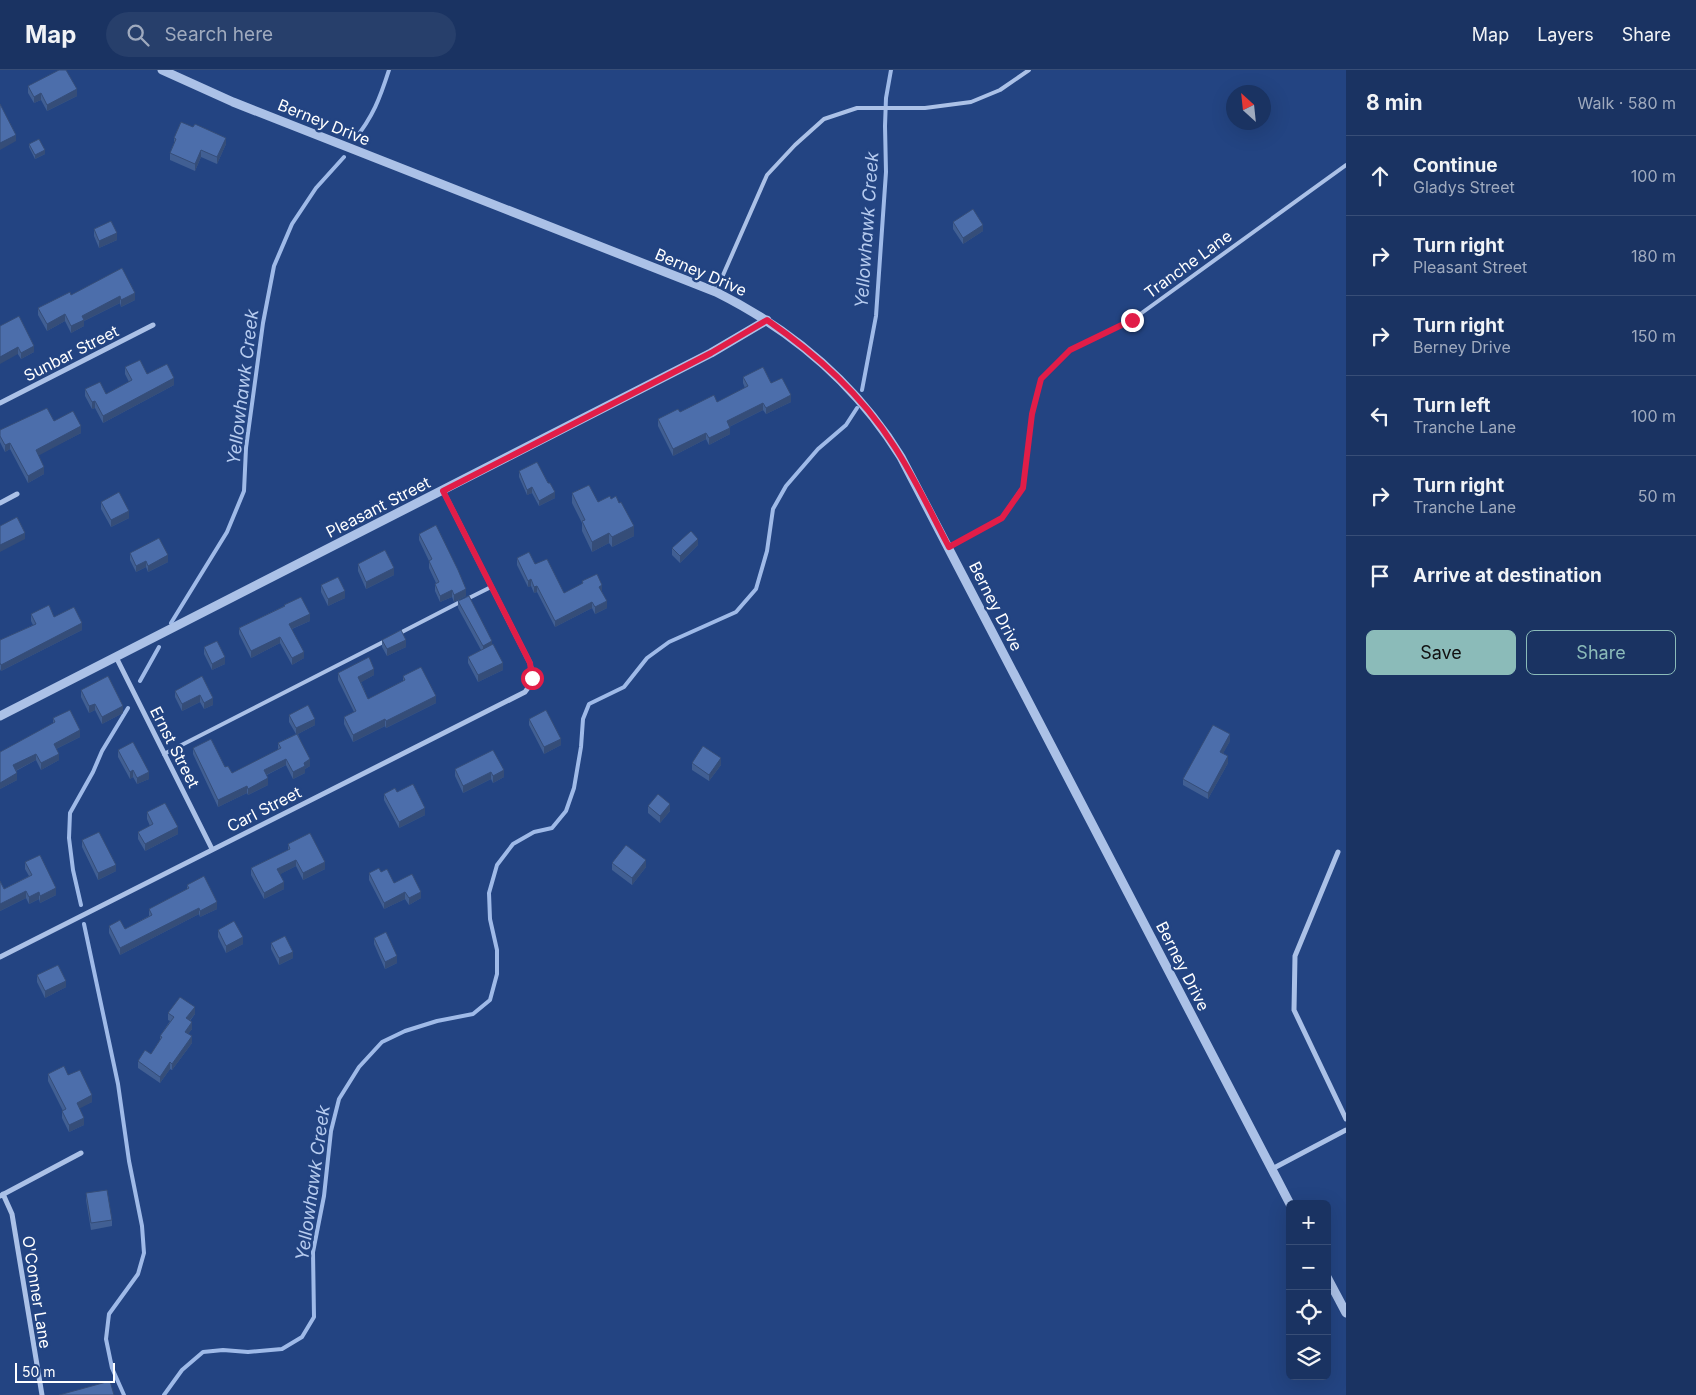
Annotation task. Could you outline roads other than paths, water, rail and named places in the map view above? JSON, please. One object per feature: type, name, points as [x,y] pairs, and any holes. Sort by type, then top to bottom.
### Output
[{"type":"street","name":"Berney Drive","points":[[162,70],[233,102],[716,292],[742,304],[767,320],[826,365],[862,402],[901,457],[1288,1200]]},
{"type":"street","name":"Pleasant Street","points":[[0,716],[711,353],[767,320]]},
{"type":"street","name":"Sunbar Street","points":[[0,403],[153,325]]},
{"type":"street","points":[[443,491],[491,586]]},
{"type":"street","points":[[0,503],[17,494]]},
{"type":"street","name":"Carl Street","points":[[0,957],[525,692],[531,685],[530,663],[491,586]]},
{"type":"street","name":"Ernst Street","points":[[116,657],[212,849]]},
{"type":"street","points":[[1338,852],[1295,956],[1294,1010],[1346,1119]]},
{"type":"street","points":[[1272,1169],[1346,1130]]},
{"type":"street","points":[[2,1195],[81,1154]]},
{"type":"street","name":"O'Conner Lane","points":[[2,1195],[12,1214],[42,1395]]},
{"type":"street","points":[[1331,1285],[1346,1313]]},
{"type":"lane","points":[[716,292],[767,175],[824,119],[857,108],[925,108],[971,102],[1000,90],[1029,70]]},
{"type":"lane","name":"Tranche Lane","points":[[949,547],[1002,518],[1023,488],[1032,414],[1041,379],[1070,350],[1132,320],[1346,165]]},
{"type":"lane","points":[[164,754],[491,586]]},
{"type":"waterway","name":"Yellowhawk Creek","points":[[354,140],[375,107],[389,70]]},
{"type":"waterway","name":"Yellowhawk Creek","points":[[862,390],[876,316],[886,172],[886,98],[891,70]]},
{"type":"waterway","name":"Yellowhawk Creek","points":[[171,623],[227,532],[244,491],[246,448],[263,323],[274,266],[292,224],[316,188],[344,157]]},
{"type":"waterway","name":"Yellowhawk Creek","points":[[164,1395],[182,1370],[203,1352],[223,1350],[248,1352],[282,1349],[302,1337],[314,1317],[313,1252],[324,1196],[331,1131],[339,1099],[359,1067],[382,1042],[405,1031],[437,1021],[473,1014],[490,1000],[497,974],[497,950],[490,919],[489,893],[497,865],[513,844],[534,832],[552,828],[566,811],[574,788],[581,747],[583,719],[589,704],[624,687],[647,658],[669,642],[736,612],[756,589],[767,551],[773,509],[786,486],[818,449],[846,425],[857,408]]},
{"type":"waterway","name":"Yellowhawk Creek","points":[[140,681],[159,647]]},
{"type":"waterway","name":"Yellowhawk Creek","points":[[81,905],[73,870],[69,838],[70,813],[93,772],[102,751],[128,708]]},
{"type":"waterway","name":"Yellowhawk Creek","points":[[84,924],[118,1084],[129,1161],[142,1226],[144,1253],[138,1274],[109,1314],[106,1339],[112,1368],[124,1395]]}]
